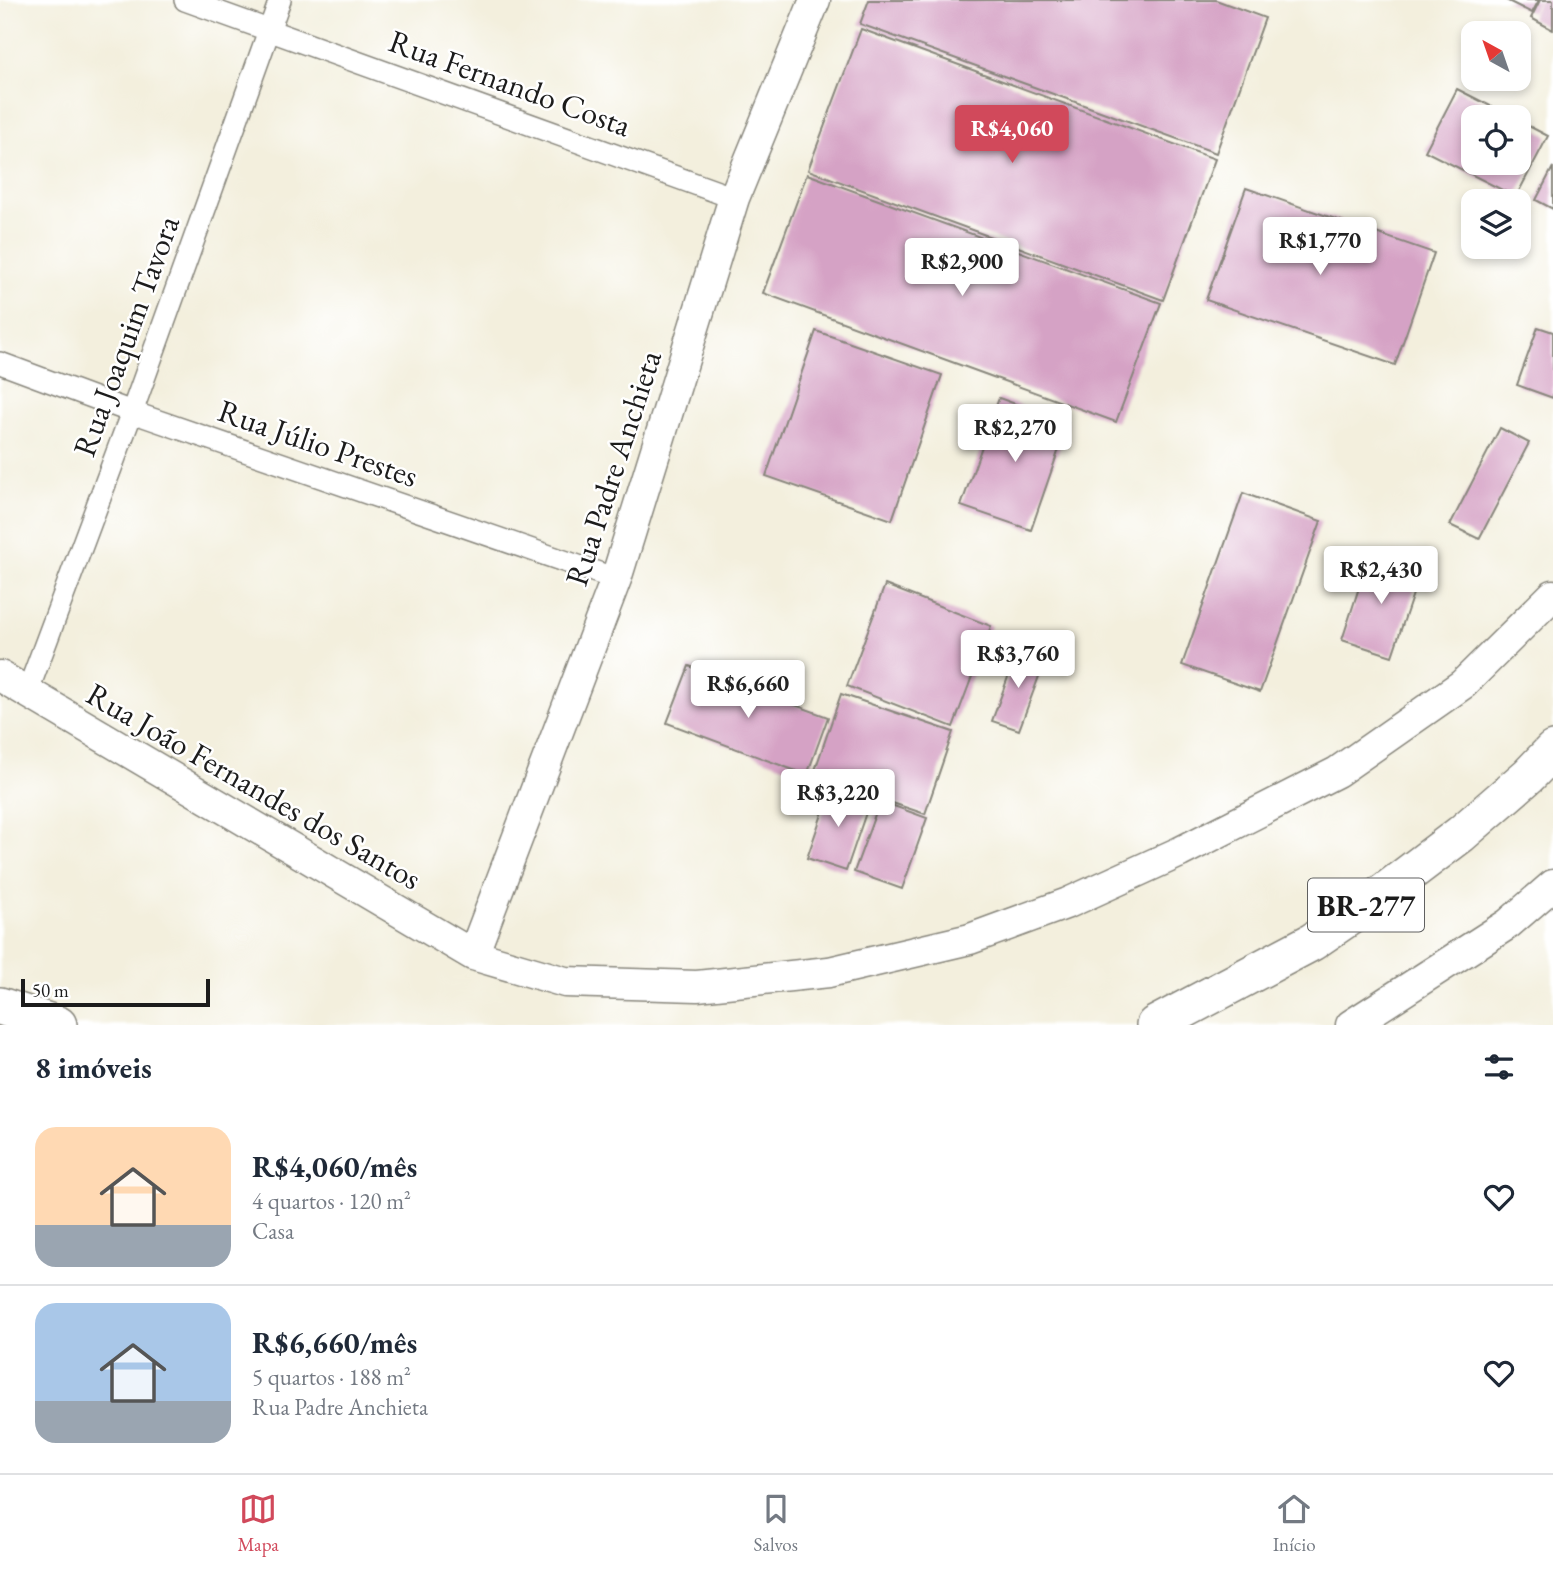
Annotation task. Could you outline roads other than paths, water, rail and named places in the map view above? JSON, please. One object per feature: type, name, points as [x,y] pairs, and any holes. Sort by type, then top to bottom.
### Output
[{"type":"highway","name":"BR-277","points":[[1155,1025],[1312,942],[1378,897],[1461,834],[1529,775],[1553,750]]},
{"type":"highway","points":[[0,1006],[58,1025]]},
{"type":"main road","name":"Rua Padre Anchieta","points":[[473,955],[616,579],[734,198],[815,0]]},
{"type":"main road","name":"Rua João Fernandes dos Santos","points":[[0,676],[473,955],[565,982],[696,986],[829,972],[970,940],[1068,903],[1180,852],[1338,772],[1463,684],[1553,595]]},
{"type":"main road","name":"BR-277","points":[[1351,1025],[1508,924],[1553,885]]},
{"type":"street","name":"Rua Fernando Costa","points":[[185,0],[734,198]]},
{"type":"street","name":"Rua Joaquim Tavora","points":[[27,693],[132,412],[280,0]]},
{"type":"street","name":"Rua Júlio Prestes","points":[[0,363],[132,412],[616,579]]}]
